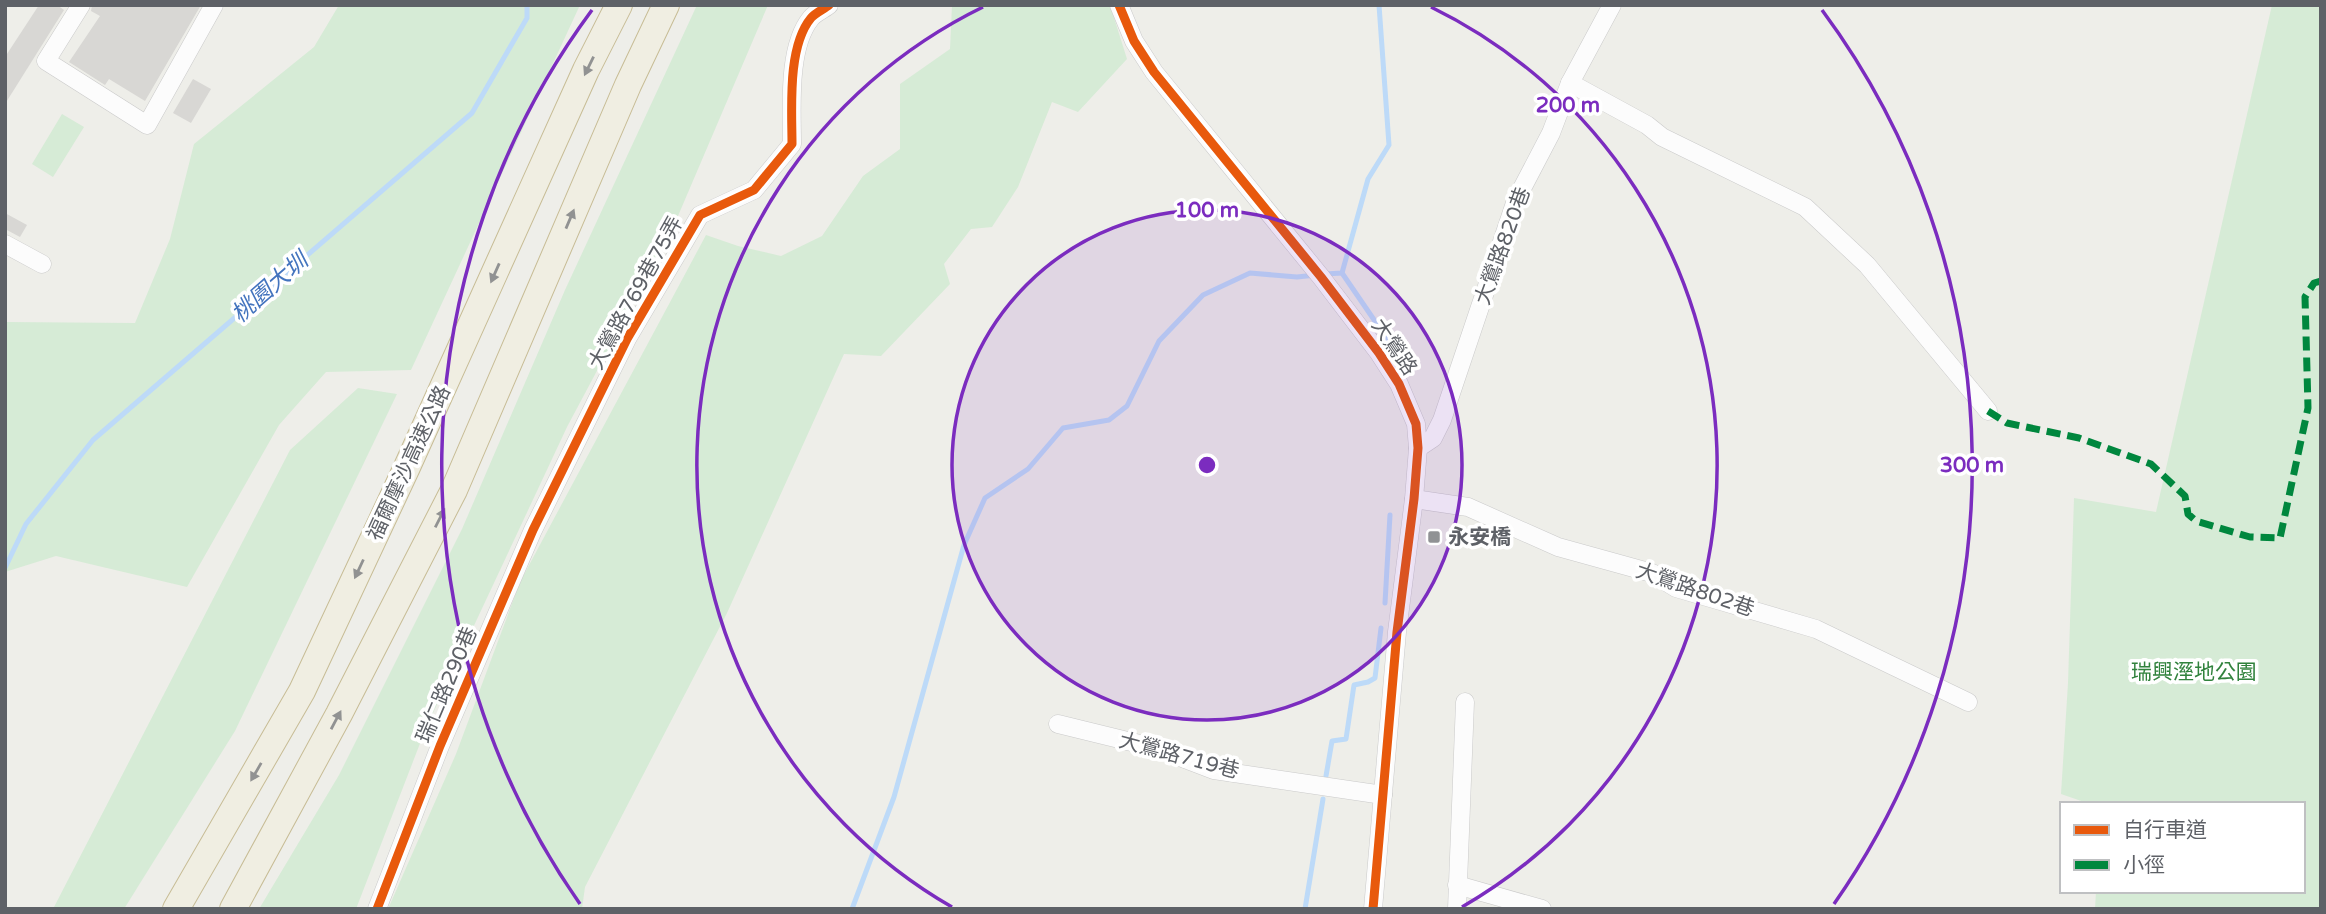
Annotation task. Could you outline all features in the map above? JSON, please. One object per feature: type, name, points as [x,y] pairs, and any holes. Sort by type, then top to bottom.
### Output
[{"type":"highway","name":"福爾摩沙高速公路","points":[[176,909],[302,691],[407,467],[586,70],[619,5]]},
{"type":"highway","points":[[233,909],[339,714],[454,491],[628,85],[666,5]]},
{"type":"street","points":[[81,5],[46,61],[147,125],[214,5]]},
{"type":"street","name":"大鶯路769巷75弄","points":[[558,480],[626,339],[700,215],[754,190],[792,144],[791,89],[799,44],[811,18],[829,5]]},
{"type":"street","name":"大鶯路","points":[[1119,5],[1133,41],[1154,72],[1321,277],[1399,384],[1416,424],[1418,448],[1414,499],[1396,632],[1373,909]]},
{"type":"street","name":"大鶯路820巷","points":[[1418,448],[1433,438],[1442,420],[1516,200],[1551,133],[1570,83],[1612,5]]},
{"type":"street","points":[[1570,83],[1662,136],[1805,206],[1867,265],[1988,411]]},
{"type":"street","points":[[5,244],[42,264]]},
{"type":"street","name":"瑞仁路290巷","points":[[377,909],[440,746],[533,530],[558,480]]},
{"type":"street","name":"大鶯路802巷","points":[[1414,499],[1468,507],[1558,547],[1652,573],[1676,588],[1816,629],[1968,702]]},
{"type":"street","points":[[1457,909],[1465,702]]},
{"type":"street","name":"大鶯路719巷","points":[[1058,724],[1156,748],[1214,770],[1383,795]]},
{"type":"street","points":[[1457,885],[1542,909]]},
{"type":"green space","points":[[339,5],[580,5],[411,370],[326,372],[279,425],[187,587],[56,556],[5,572],[5,322],[135,323],[170,239],[194,144],[314,47]]},
{"type":"green space","points":[[697,5],[768,5],[672,230],[567,427],[426,728],[356,909],[259,909],[339,775],[462,529],[565,290]]},
{"type":"green space","points":[[952,5],[1110,5],[1127,59],[1078,112],[1052,102],[1018,187],[992,227],[971,229],[944,264],[950,284],[881,356],[844,354],[727,613],[585,887],[582,909],[388,909],[456,754],[520,582],[706,235],[781,256],[822,236],[863,176],[900,149],[900,84],[950,49]]},
{"type":"green space","name":"瑞興溼地公園","points":[[2272,5],[2321,5],[2321,909],[2095,909],[2096,893],[2305,893],[2305,802],[2084,802],[2061,794],[2068,683],[2074,498],[2156,512]]},
{"type":"green space","points":[[62,114],[84,127],[53,177],[32,164]]},
{"type":"green space","points":[[358,388],[397,394],[235,731],[124,909],[53,909],[290,450]]},
{"type":"building","points":[[39,5],[57,5],[64,10],[5,104],[5,57]]},
{"type":"building","points":[[92,5],[201,5],[145,101],[109,79],[105,85],[69,62],[100,16],[91,11]]},
{"type":"building","points":[[193,79],[211,89],[191,123],[173,113]]},
{"type":"building","points":[[5,213],[27,225],[20,237],[5,229]]},
{"type":"waterway","name":"桃園大圳","points":[[5,568],[26,524],[93,440],[472,113],[527,18],[527,5]]},
{"type":"waterway","points":[[1325,274],[1342,273],[1368,179],[1389,145],[1379,5]]},
{"type":"waterway","points":[[852,909],[894,797],[964,545],[985,498],[1028,469],[1063,428],[1109,420],[1127,406],[1159,341],[1203,295],[1250,273],[1297,277],[1316,275]]},
{"type":"waterway","points":[[1342,273],[1394,349]]},
{"type":"waterway","points":[[1385,603],[1390,515]]},
{"type":"waterway","points":[[1326,776],[1332,741],[1346,739],[1354,685],[1375,678],[1381,628]]},
{"type":"waterway","points":[[1305,909],[1323,799]]},
{"type":"marked path","points":[[1988,411],[2007,423],[2079,438],[2151,464],[2185,496],[2188,514],[2196,521],[2250,537],[2280,538],[2308,408],[2305,297],[2314,283],[2321,281]]},
{"type":"cycle path","points":[[377,909],[440,746],[533,530],[627,339],[700,215],[754,190],[792,144],[792,79],[798,45],[811,18],[829,5]]},
{"type":"cycle path","points":[[1119,5],[1134,41],[1154,72],[1321,277],[1379,353],[1399,384],[1416,424],[1418,448],[1414,499],[1397,632],[1373,909]]},
{"type":"place","name":"永安橋","points":[[1434,537]]}]
